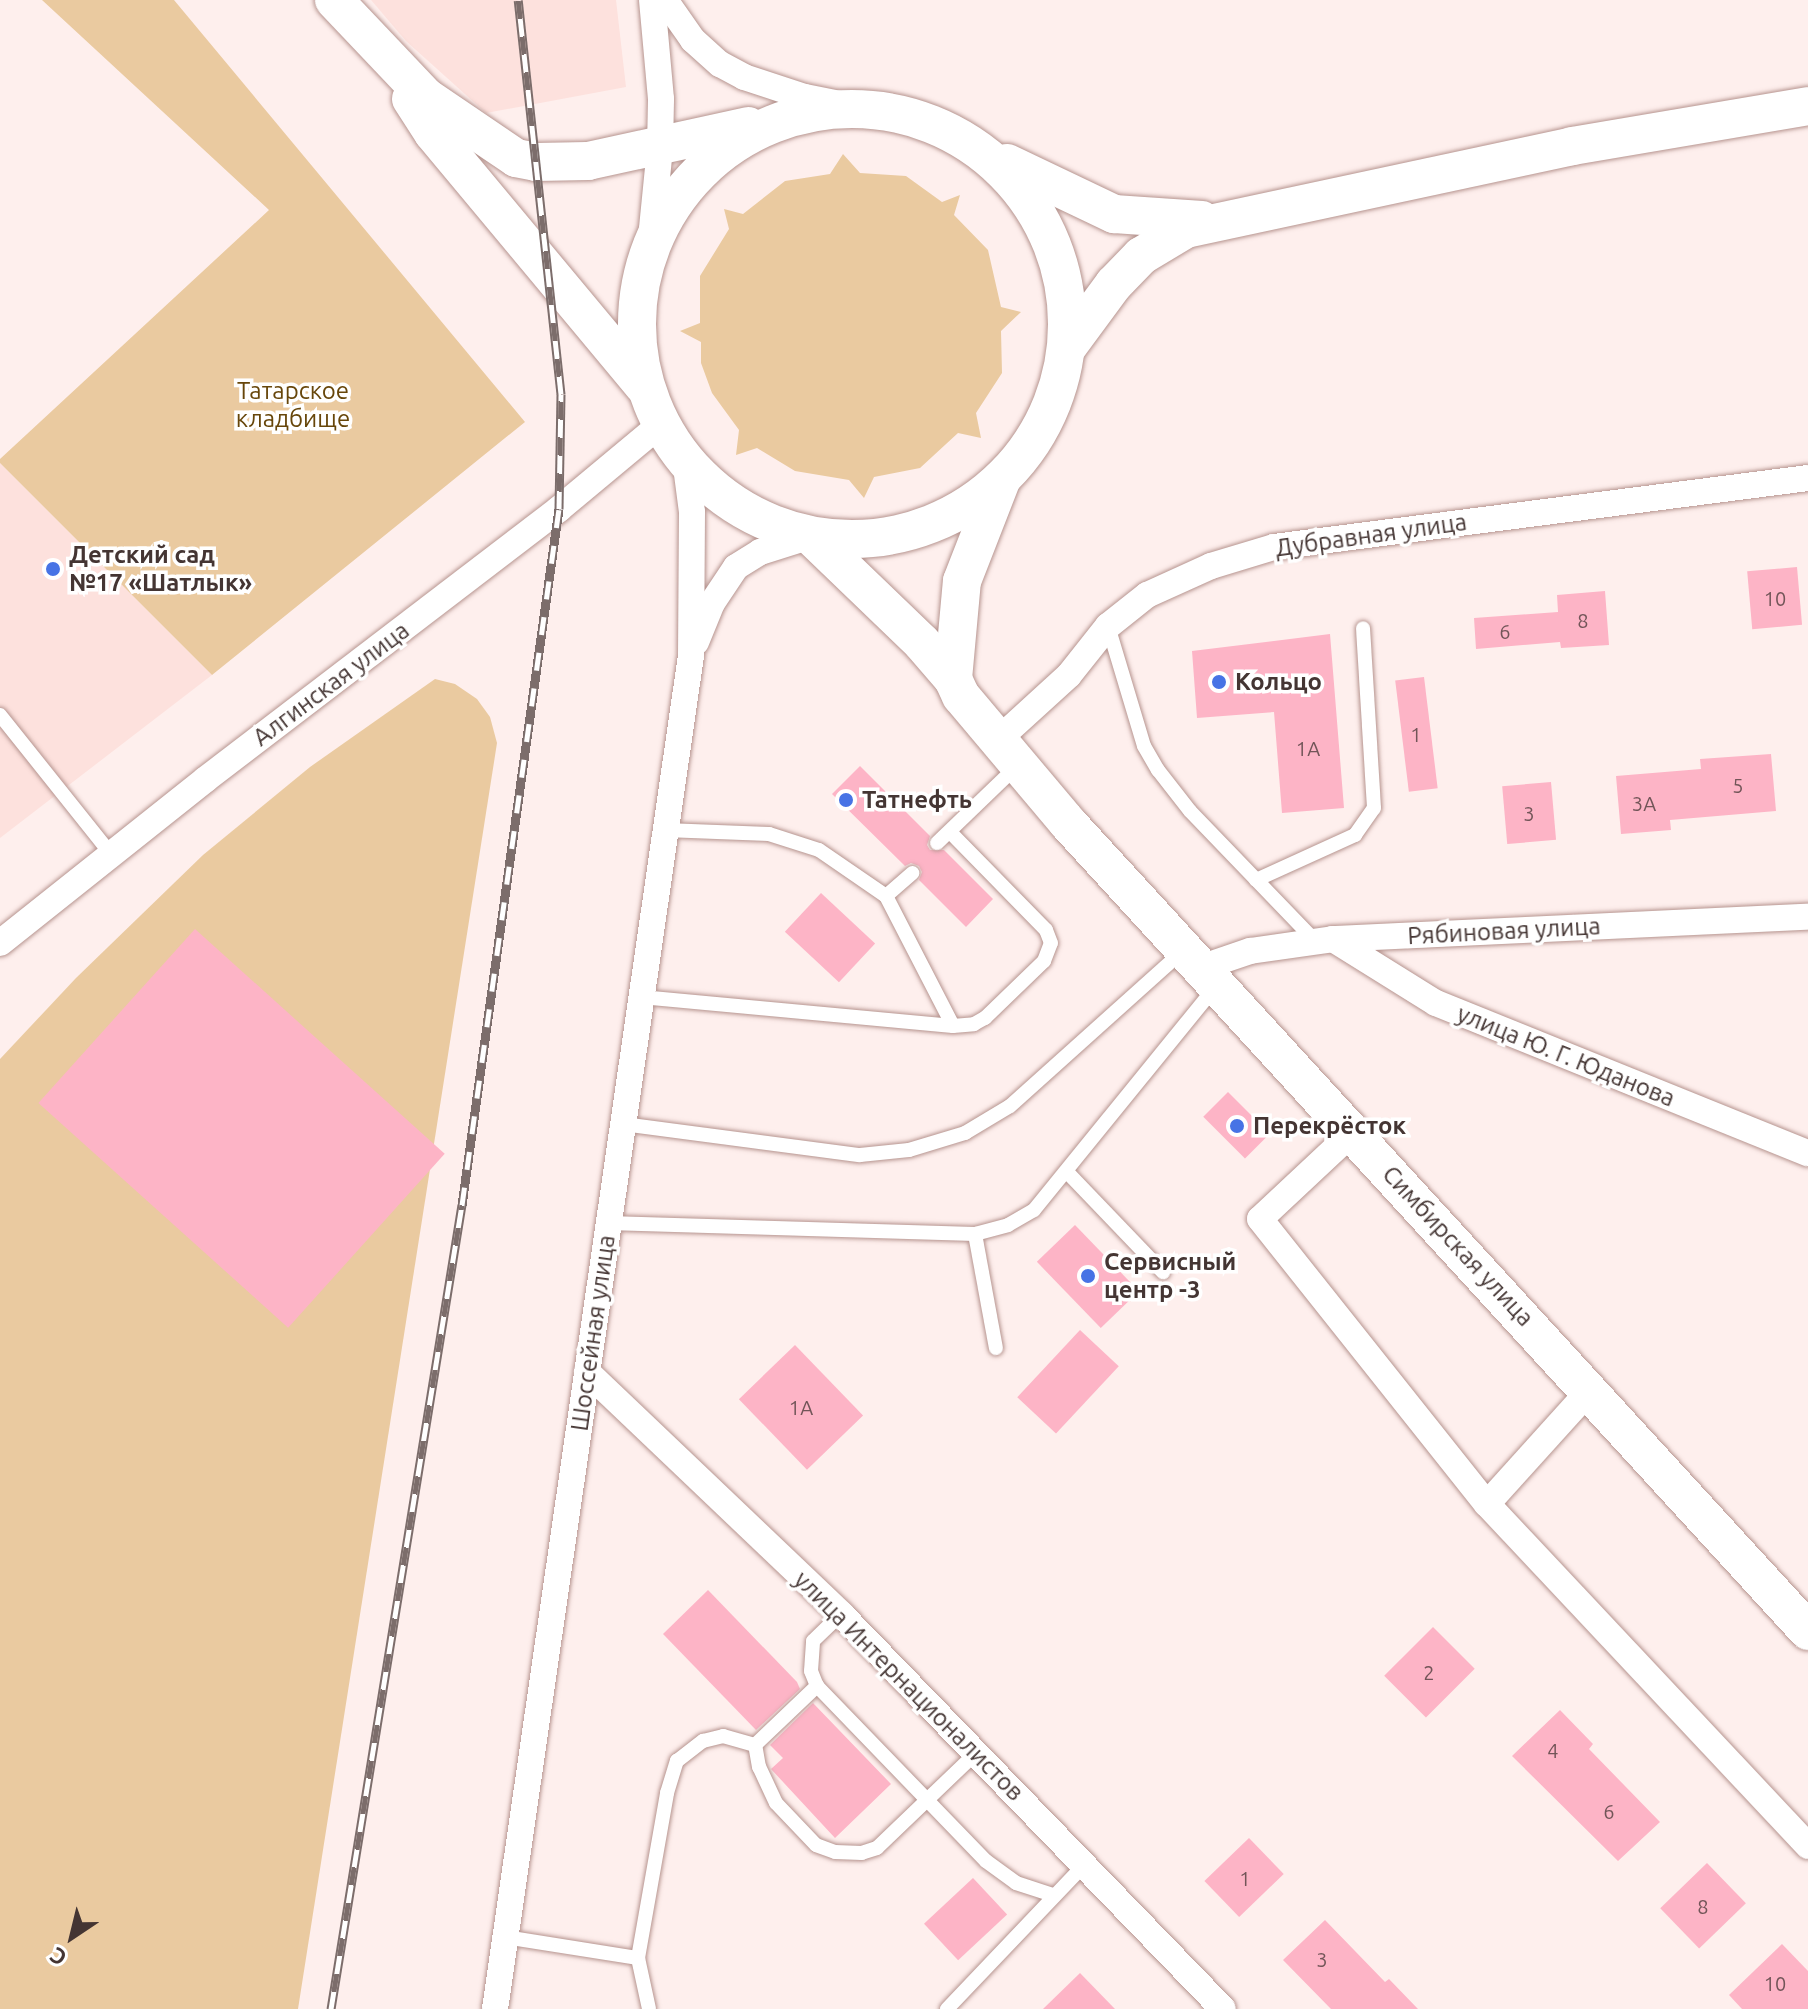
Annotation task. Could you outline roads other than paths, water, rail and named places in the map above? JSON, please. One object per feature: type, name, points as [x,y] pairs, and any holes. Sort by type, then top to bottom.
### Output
[{"type":"main road","points":[[334,0],[383,56],[426,97],[478,136],[516,158],[536,162],[588,161],[660,148],[823,110],[865,109],[901,114],[956,135],[1114,214],[1213,221]]},
{"type":"main road","points":[[383,56],[433,133],[646,389]]},
{"type":"main road","points":[[1066,349],[1114,284],[1141,256],[1167,238],[1213,221],[1572,146],[1808,106]]},
{"type":"main road","points":[[783,119],[743,138],[710,161],[673,202],[650,248],[636,313],[637,341],[646,389],[661,424],[685,459],[717,491],[746,511],[811,536],[843,539],[886,537],[921,528],[960,511],[1001,480],[1033,442],[1053,402],[1066,349],[1068,315],[1062,274],[1050,240],[1030,202],[1002,169],[956,135]]},
{"type":"main road","points":[[953,679],[962,581],[1001,480]]},
{"type":"main road","name":"Симбирская улица","points":[[811,536],[887,607],[953,679],[961,696],[1067,822],[1203,966],[1808,1631]]},
{"type":"street","points":[[650,248],[660,148],[661,99],[652,0]]},
{"type":"street","points":[[665,0],[693,40],[720,64],[744,77],[805,97],[865,109]]},
{"type":"street","points":[[588,161],[640,131],[661,99]]},
{"type":"street","name":"Алгинская улица","points":[[0,943],[559,509],[661,424]]},
{"type":"street","points":[[685,459],[692,512],[691,656]]},
{"type":"street","name":"Дубравная улица","points":[[1009,751],[1108,626],[1147,595],[1172,581],[1274,547],[1808,478]]},
{"type":"street","points":[[691,656],[712,603],[736,567],[760,552],[811,536]]},
{"type":"street","name":"Шоссейная улица","points":[[495,2009],[691,656]]},
{"type":"street","name":"Рябиновая улица","points":[[1203,966],[1250,951],[1324,940],[1808,917]]},
{"type":"street","name":"улица Ю. Г. Юданова","points":[[1324,940],[1436,1003],[1808,1153]]},
{"type":"street","points":[[1353,1132],[1260,1219],[1487,1504],[1808,1846]]},
{"type":"street","name":"улица Интернационалистов","points":[[587,1372],[841,1614],[1223,2009]]},
{"type":"street","points":[[1487,1504],[1590,1390]]},
{"type":"lane","points":[[1108,626],[1144,746],[1158,770],[1190,811],[1256,880],[1324,940]]},
{"type":"lane","points":[[1256,880],[1355,835],[1365,826],[1374,808],[1363,628]]},
{"type":"lane","points":[[0,715],[111,854]]},
{"type":"lane","points":[[937,843],[950,832],[1009,751]]},
{"type":"lane","points":[[665,830],[769,834],[819,850],[886,896],[953,1026]]},
{"type":"lane","points":[[641,997],[953,1026],[974,1024],[985,1018],[1044,961],[1051,943],[1046,930],[950,832]]},
{"type":"lane","points":[[886,896],[912,873]]},
{"type":"lane","points":[[623,1124],[860,1155],[909,1150],[965,1133],[1010,1106],[1203,966]]},
{"type":"lane","points":[[608,1223],[975,1234],[1008,1225],[1034,1210],[1067,1172],[1203,966]]},
{"type":"lane","points":[[1067,1172],[1163,1272]]},
{"type":"lane","points":[[975,1234],[996,1348]]},
{"type":"lane","points":[[841,1614],[813,1641],[809,1657],[817,1686],[1002,1874],[1032,1889],[1054,1895]]},
{"type":"lane","points":[[755,1745],[817,1686]]},
{"type":"lane","points":[[649,2009],[638,1958],[667,1793],[677,1761],[703,1741],[713,1738],[723,1736],[755,1745]]},
{"type":"lane","points":[[755,1745],[759,1767],[776,1803],[816,1845],[835,1852],[862,1853],[877,1848],[976,1753]]},
{"type":"lane","points":[[947,2009],[1084,1865]]},
{"type":"lane","points":[[505,1937],[638,1958]]},
{"type":"railway","points":[[331,2009],[462,1205],[559,509],[561,394],[518,0]]},
{"type":"place","name":"Детский сад №17 «Шатлык»","points":[[53,569]]},
{"type":"place","name":"Кольцо","points":[[1219,682]]},
{"type":"place","name":"Татнефть","points":[[846,800]]},
{"type":"place","name":"Перекрёсток","points":[[1237,1126]]},
{"type":"place","name":"Сервисный центр -3","points":[[1088,1276]]},
{"type":"park label","name":"Татарское кладбище","points":[[293,405]]}]
